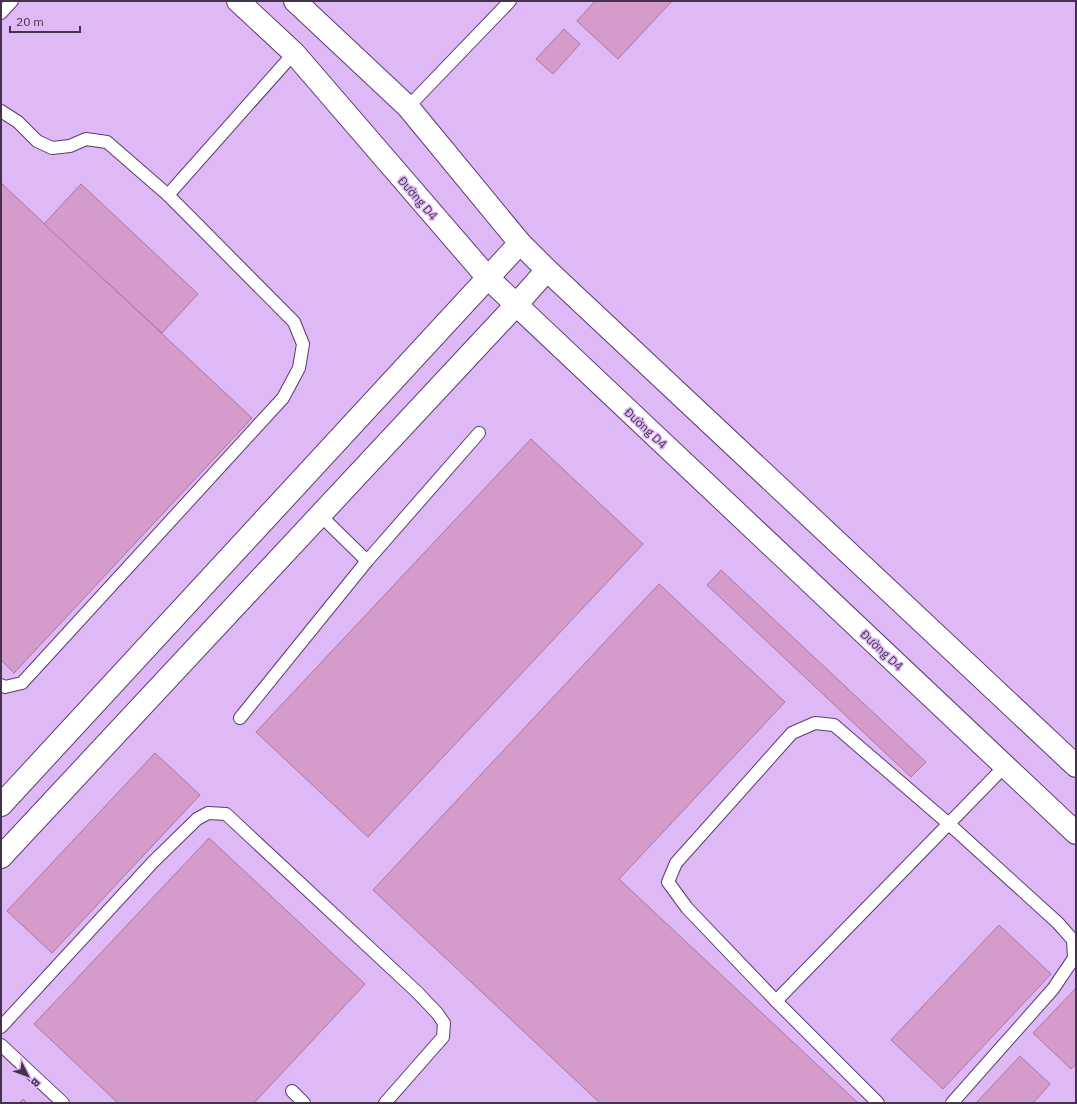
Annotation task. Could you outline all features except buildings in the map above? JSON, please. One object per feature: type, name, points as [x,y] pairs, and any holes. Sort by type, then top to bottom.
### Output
[{"type":"street","name":"Đường D4","points":[[238,1],[294,53],[488,278],[1076,833]]},
{"type":"street","points":[[296,1],[408,106],[520,243],[547,270],[1076,766]]},
{"type":"street","points":[[1,804],[520,243]]},
{"type":"street","points":[[1,857],[547,270]]},
{"type":"lane","points":[[1,13],[12,1]]},
{"type":"lane","points":[[408,106],[510,1]]},
{"type":"lane","points":[[168,195],[294,53]]},
{"type":"lane","points":[[1,111],[18,122],[37,141],[52,148],[70,146],[86,139],[107,142],[168,195],[294,322],[303,344],[299,368],[283,398],[22,683],[5,687],[1,685]]},
{"type":"lane","points":[[240,718],[367,561],[479,433]]},
{"type":"lane","points":[[320,515],[367,561]]},
{"type":"lane","points":[[878,1103],[776,1001],[688,908],[668,882],[676,863],[792,733],[815,723],[834,725],[949,824],[1058,923],[1073,940],[1074,958],[1054,989],[952,1103]]},
{"type":"lane","points":[[776,1001],[1005,766]]},
{"type":"lane","points":[[1,1027],[153,862],[196,819],[208,812],[226,814],[417,992],[437,1013],[444,1023],[443,1036],[385,1103]]},
{"type":"lane","points":[[1,1045],[63,1103]]},
{"type":"lane","points":[[292,1091],[304,1103]]}]
